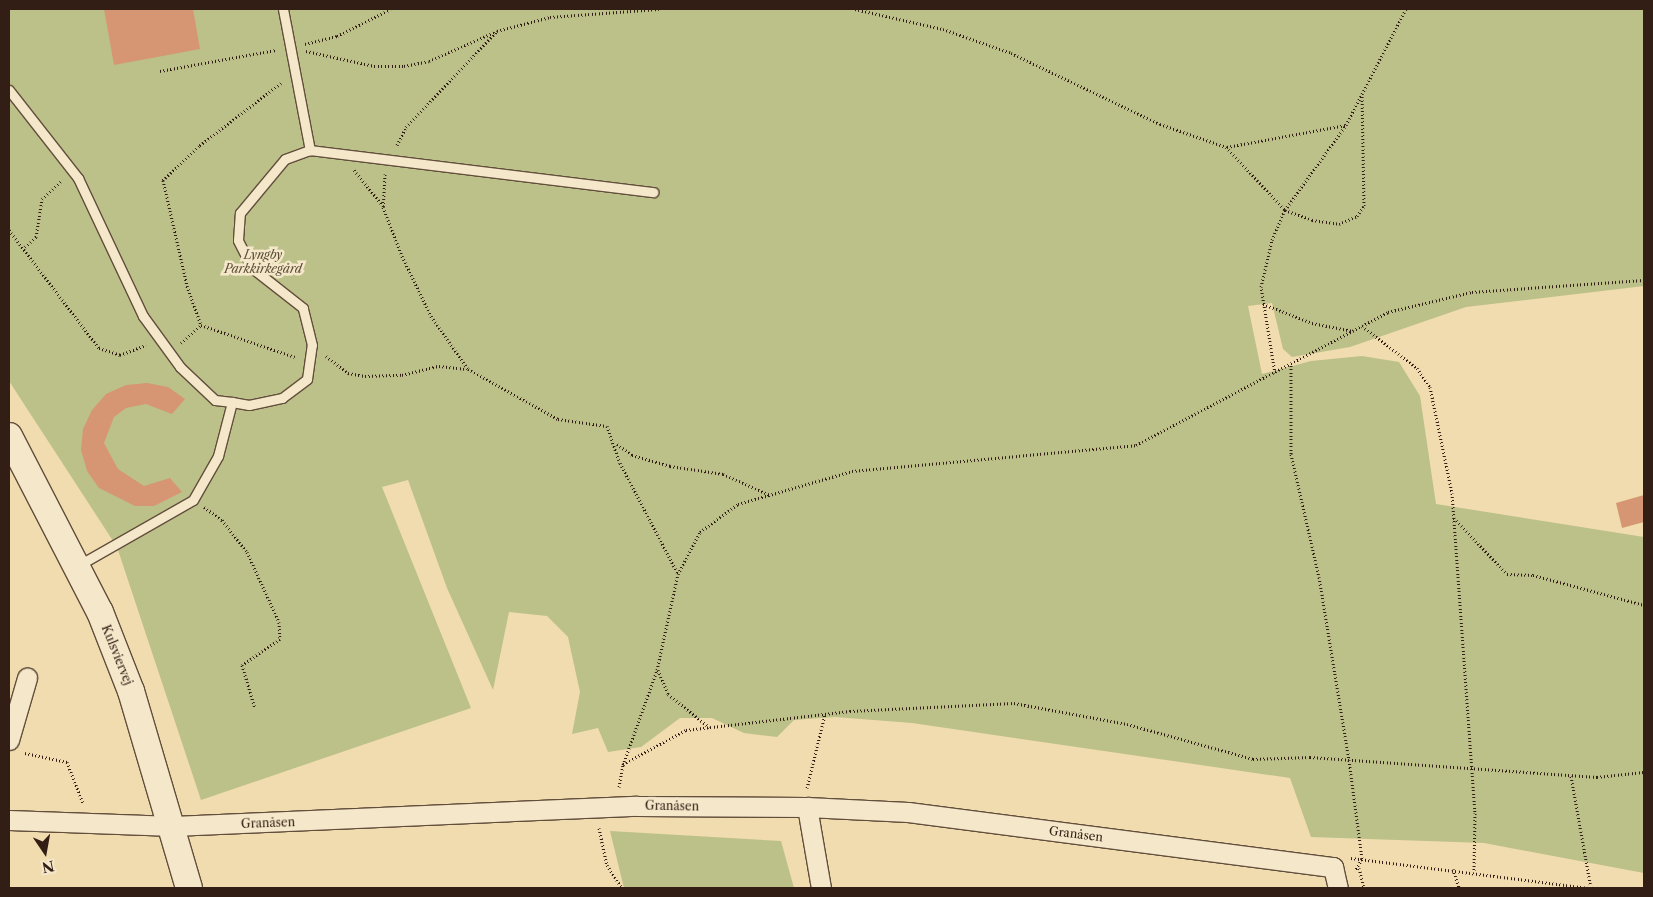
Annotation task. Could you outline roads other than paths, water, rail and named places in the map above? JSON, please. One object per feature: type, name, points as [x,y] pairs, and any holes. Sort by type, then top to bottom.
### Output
[{"type":"street","name":"Kulsviervej","points":[[9,436],[78,566],[131,691],[173,826],[189,888]]},
{"type":"street","points":[[13,746],[27,678]]},
{"type":"street","name":"Granåsen","points":[[9,820],[173,826],[597,810],[637,806],[807,807],[908,812],[1333,867],[1338,888]]},
{"type":"street","points":[[807,807],[821,888]]},
{"type":"lane","points":[[283,9],[310,150]]},
{"type":"lane","points":[[9,90],[72,170],[144,316],[170,353],[216,400],[249,405],[282,398],[307,379],[312,345],[303,308],[252,268],[238,240],[240,214],[254,193],[285,160],[310,150],[339,152],[653,192]]},
{"type":"lane","points":[[78,566],[193,500],[218,456],[232,402]]},
{"type":"park label","name":"Lyngby Parkkirkegård","points":[[263,262]]}]
